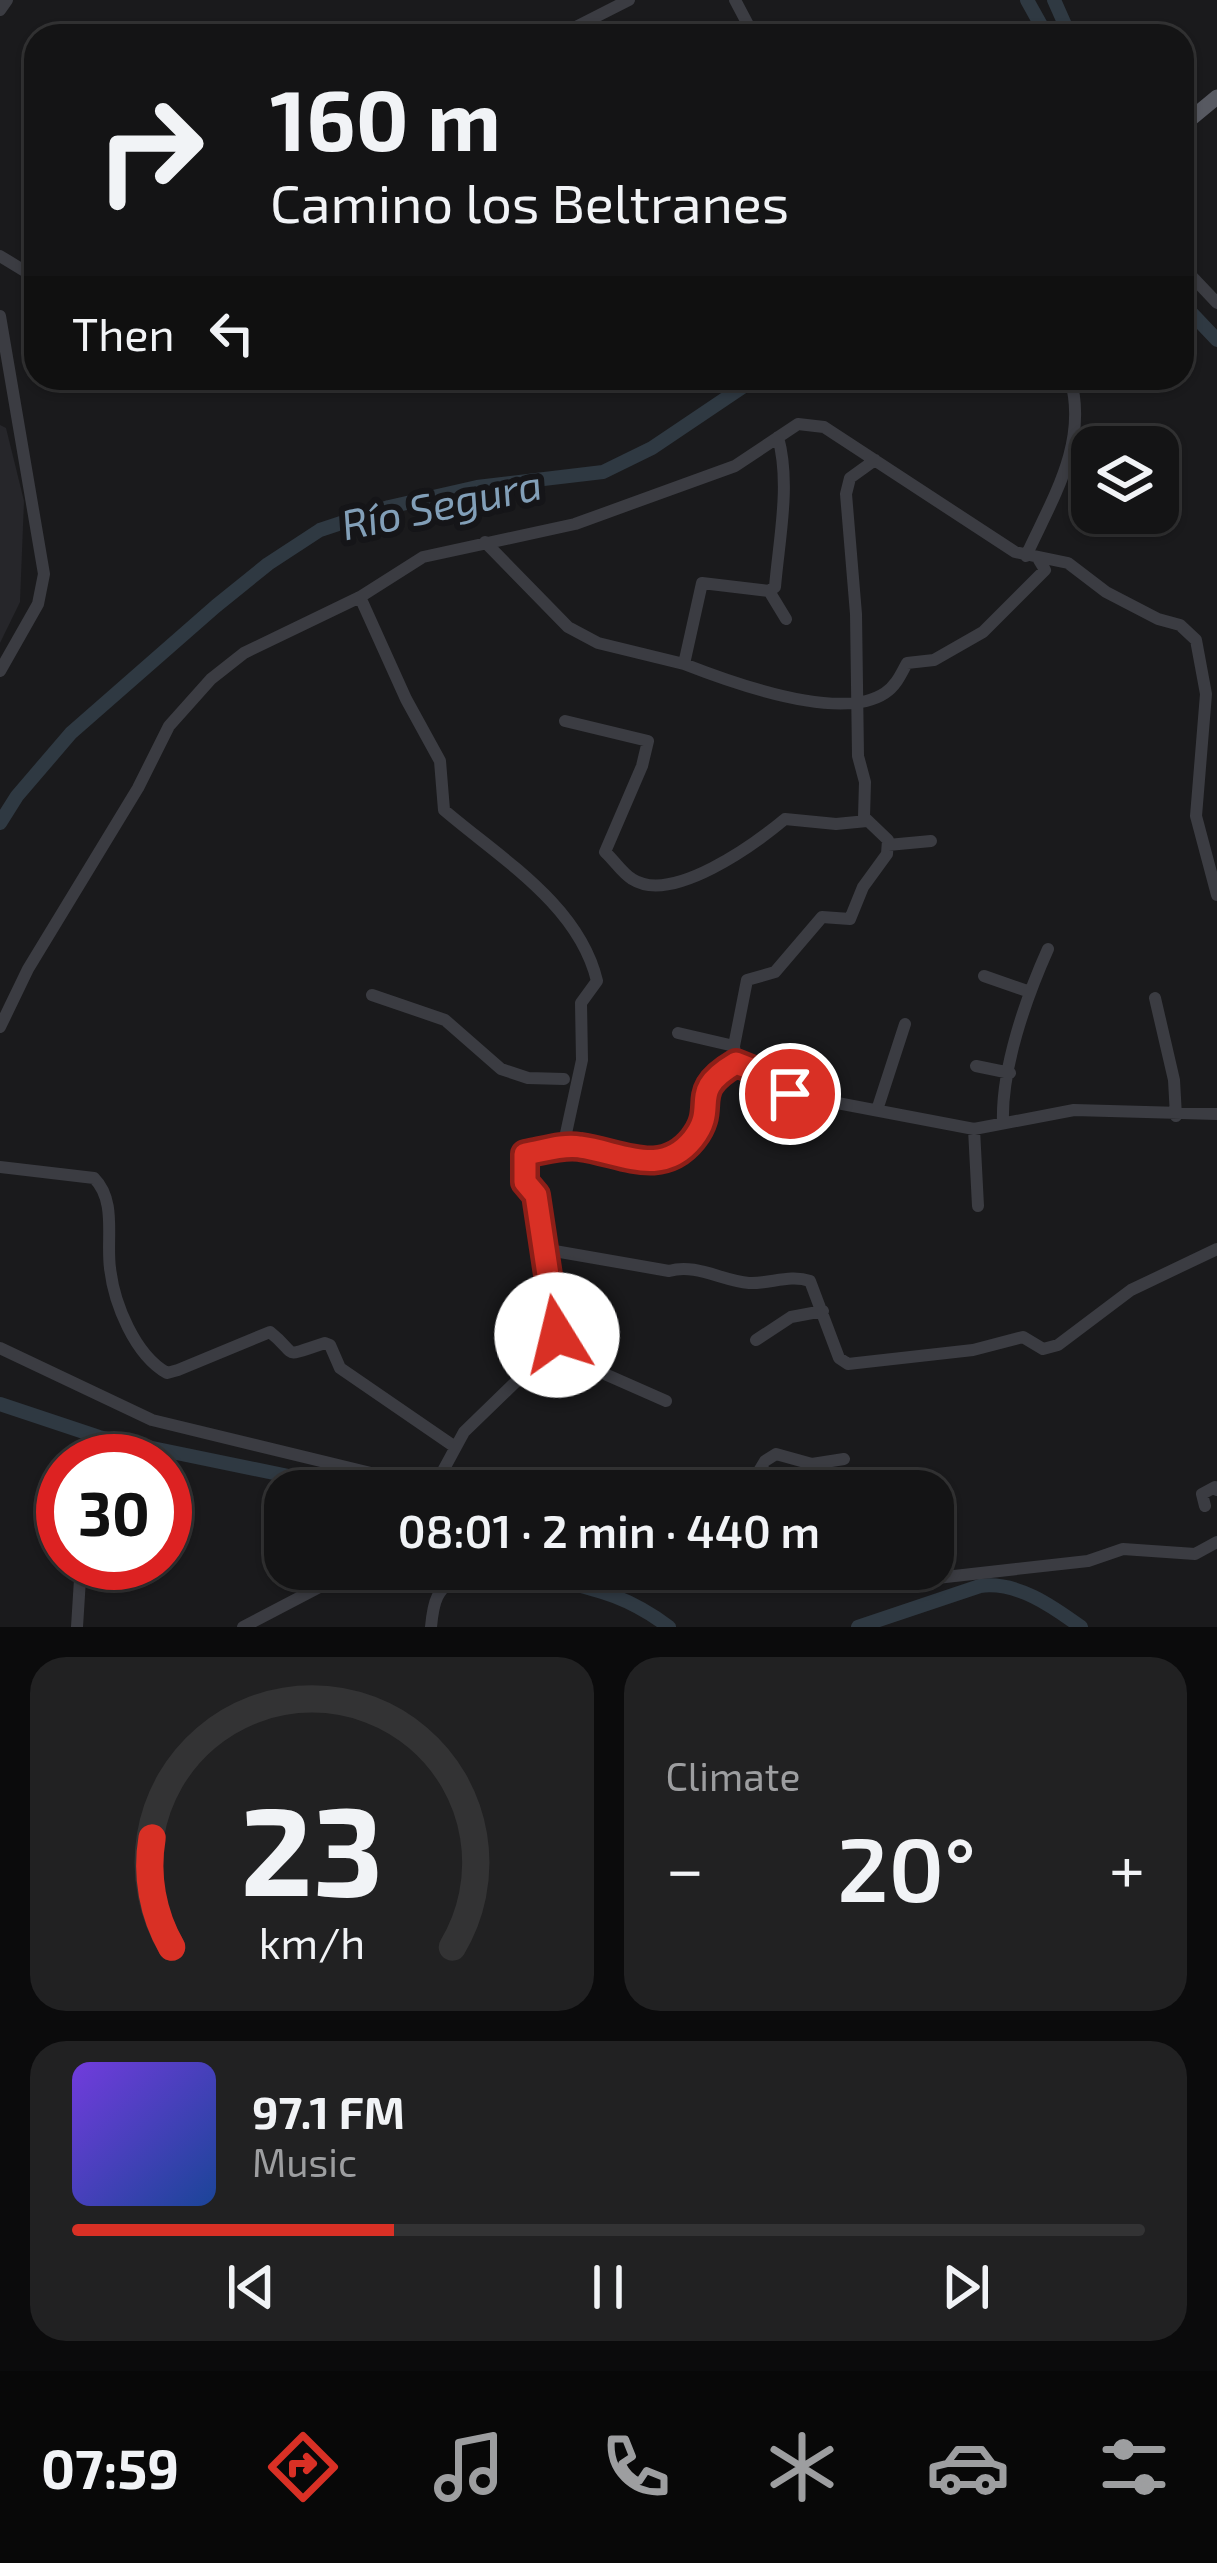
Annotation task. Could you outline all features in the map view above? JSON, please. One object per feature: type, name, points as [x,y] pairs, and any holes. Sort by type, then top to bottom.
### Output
[{"type":"street","points":[[0,10],[7,0]]},
{"type":"street","points":[[582,24],[629,0]]},
{"type":"street","points":[[1194,279],[1217,303]]},
{"type":"street","points":[[0,316],[44,574],[38,604],[0,671]]},
{"type":"street","points":[[1033,558],[1065,475],[1076,426],[1073,390]]},
{"type":"street","points":[[0,1027],[28,969],[138,788],[170,726],[211,679],[244,652],[360,597],[422,557],[485,542],[575,524],[735,466],[799,424],[810,422],[1033,558],[1045,570],[983,632],[934,660],[907,663],[896,684],[881,696],[803,703],[684,664],[598,643],[568,627],[485,542]]},
{"type":"street","points":[[684,664],[703,583],[769,591],[775,587],[782,508],[783,454],[778,437]]},
{"type":"street","points":[[736,1063],[734,1046],[747,980],[776,972],[822,917],[850,919],[862,887],[887,854],[880,830],[864,817],[866,782],[858,756],[860,700],[846,494],[850,478],[875,460]]},
{"type":"street","points":[[1033,558],[1068,563],[1106,592],[1180,625],[1196,640],[1206,694],[1196,816],[1217,895]]},
{"type":"street","points":[[769,591],[786,619]]},
{"type":"street","points":[[360,597],[406,699],[440,760],[445,810],[550,896],[593,965],[597,981],[581,1004],[582,1060],[563,1147]]},
{"type":"street","points":[[565,721],[648,741],[605,852],[632,879],[648,885],[710,869],[745,851],[785,820],[867,821]]},
{"type":"street","points":[[887,845],[931,841]]},
{"type":"street","points":[[1004,1123],[1010,1073],[1030,992],[1048,950]]},
{"type":"street","points":[[984,976],[1030,992]]},
{"type":"street","points":[[372,995],[446,1020],[501,1069],[527,1078],[564,1079]]},
{"type":"street","points":[[1155,998],[1174,1080],[1176,1116]]},
{"type":"street","points":[[877,1110],[905,1024]]},
{"type":"street","points":[[678,1033],[734,1046]]},
{"type":"street","points":[[445,1470],[455,1447],[478,1417],[559,1340],[536,1195],[525,1182],[525,1154],[578,1146],[644,1163],[667,1158],[692,1141],[703,1120],[706,1087],[713,1076],[736,1063]]},
{"type":"street","points":[[736,1063],[764,1074],[790,1094],[974,1129],[1074,1110],[1217,1114]]},
{"type":"street","points":[[976,1066],[1010,1073]]},
{"type":"street","points":[[974,1129],[978,1206]]},
{"type":"street","points":[[0,1167],[100,1182],[110,1216],[115,1289],[133,1335],[160,1369],[178,1370],[270,1332],[284,1352],[292,1354],[325,1343],[340,1368],[455,1447]]},
{"type":"street","points":[[543,1249],[669,1271],[682,1267],[749,1283],[800,1277],[810,1281],[839,1358],[848,1364],[973,1350],[1023,1337],[1043,1349],[1058,1345],[1131,1290],[1217,1250]]},
{"type":"street","points":[[756,1340],[791,1317],[823,1311]]},
{"type":"street","points":[[555,1347],[571,1350],[607,1375],[666,1401]]},
{"type":"street","points":[[0,1348],[152,1420],[361,1470]]},
{"type":"street","points":[[760,1470],[776,1454],[812,1464],[844,1459]]},
{"type":"street","points":[[1205,1506],[1202,1494],[1217,1490]]},
{"type":"street","points":[[954,1576],[1088,1561],[1123,1549],[1195,1554],[1217,1542]]},
{"type":"street","points":[[77,1627],[79,1590]]},
{"type":"street","points":[[243,1627],[314,1590]]},
{"type":"street","points":[[431,1627],[439,1590]]},
{"type":"shaded area","points":[[0,425],[6,428],[24,501],[20,602],[0,643]]},
{"type":"waterway","points":[[1027,0],[1040,24]]},
{"type":"waterway","name":"Río Segura","points":[[1054,0],[1065,24]]},
{"type":"waterway","points":[[1194,316],[1217,340]]},
{"type":"waterway","name":"Río Segura","points":[[0,823],[71,733],[216,606],[320,530],[389,507],[477,487],[603,472],[652,448],[738,390]]},
{"type":"waterway","name":"Río Segura","points":[[0,1404],[99,1437],[264,1471]]},
{"type":"waterway","name":"Río Segura","points":[[858,1627],[994,1585],[1034,1597],[1081,1627]]},
{"type":"waterway","name":"Río Segura","points":[[595,1590],[631,1603],[669,1627]]},
{"type":"route","points":[[557,1335],[536,1195],[525,1182],[525,1154],[578,1146],[644,1163],[667,1158],[692,1141],[703,1120],[706,1087],[713,1076],[736,1063],[764,1074],[790,1094]]}]
